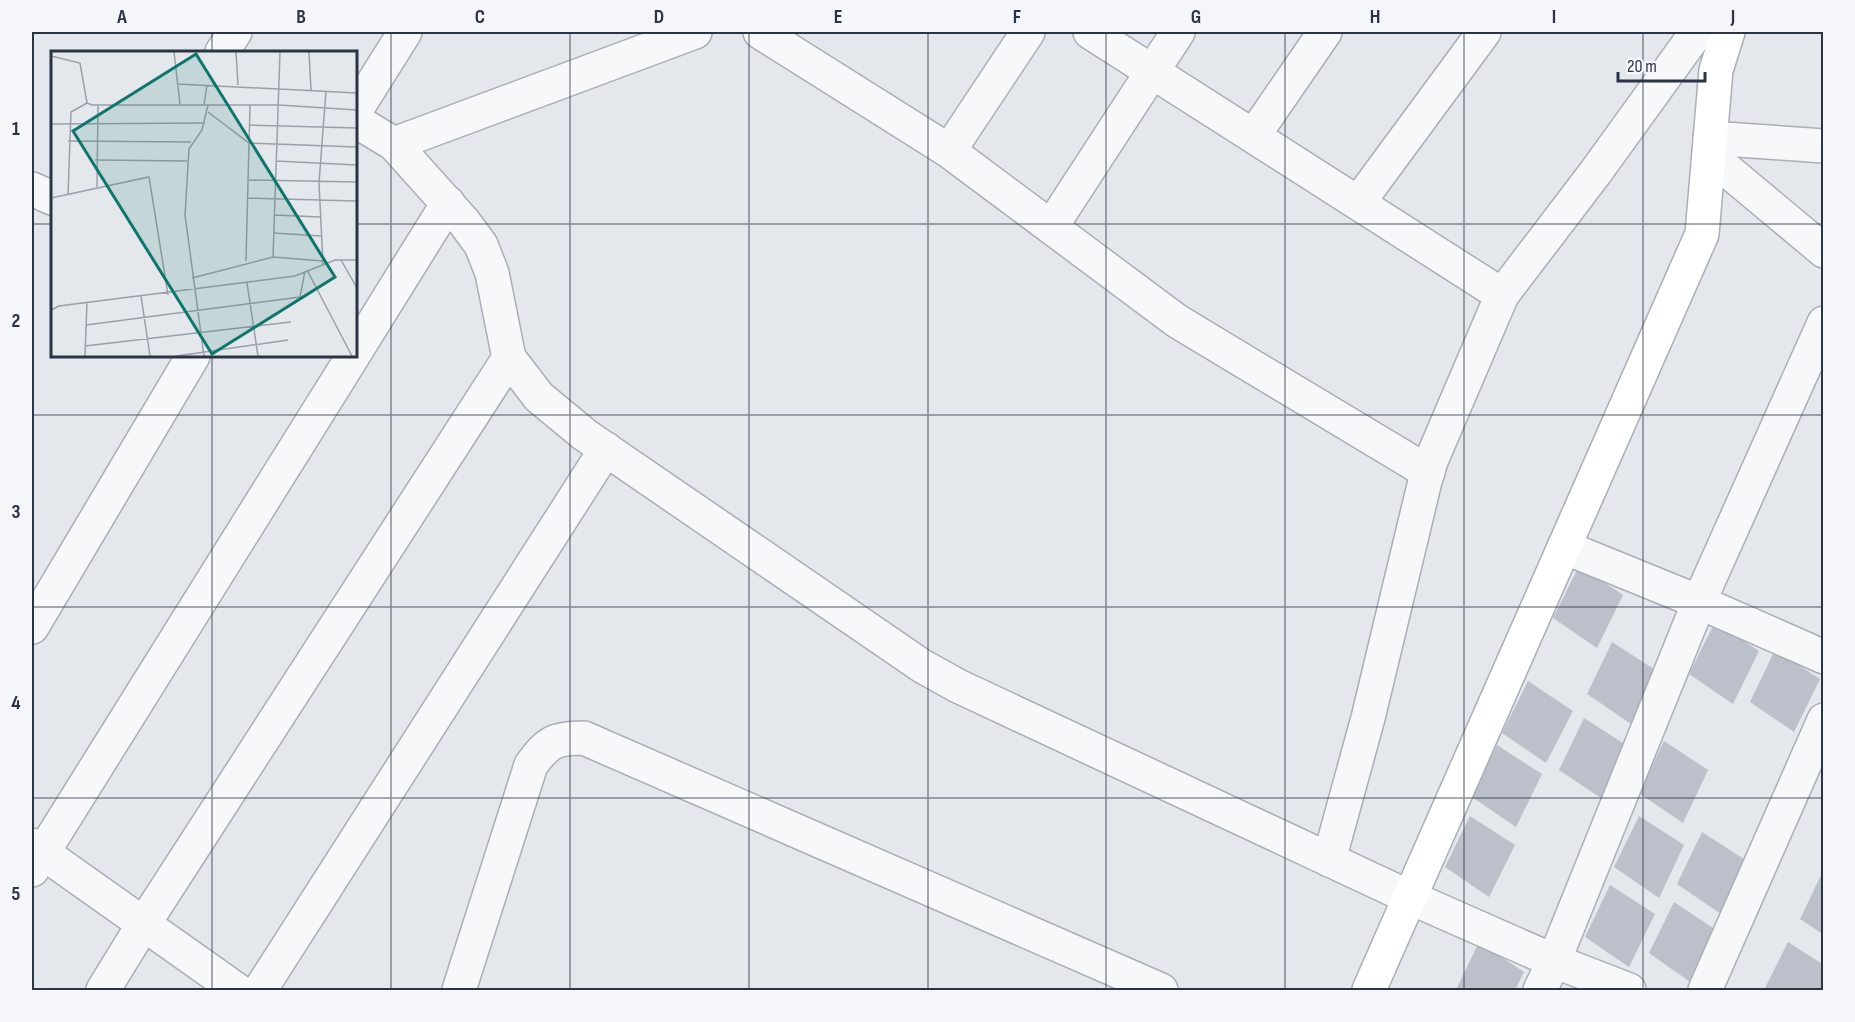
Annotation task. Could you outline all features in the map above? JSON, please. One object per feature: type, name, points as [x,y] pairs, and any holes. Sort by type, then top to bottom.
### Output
[{"type":"street","points":[[357,108],[405,32]]},
{"type":"street","points":[[394,144],[695,32]]},
{"type":"street","points":[[760,32],[949,151],[1177,321],[1428,472]]},
{"type":"street","points":[[949,151],[1028,32]]},
{"type":"street","points":[[1090,32],[1502,295]]},
{"type":"street","points":[[1052,227],[1178,32]]},
{"type":"street","points":[[1254,135],[1325,32]]},
{"type":"street","points":[[1358,203],[1484,32]]},
{"type":"street","points":[[1329,860],[1368,718],[1428,472],[1502,295],[1697,32]]},
{"type":"street","points":[[1369,990],[1702,234],[1716,70],[1728,32]]},
{"type":"street","points":[[357,122],[394,144],[448,203],[481,245],[492,273],[509,358],[539,397],[585,435],[922,666],[958,686],[1409,897],[1554,961],[1629,990]]},
{"type":"street","points":[[1710,147],[1824,146]]},
{"type":"street","points":[[1710,147],[1824,251]]},
{"type":"street","points":[[32,189],[51,198]]},
{"type":"street","points":[[357,349],[448,203]]},
{"type":"street","points":[[1540,990],[1554,961],[1699,602],[1824,323]]},
{"type":"street","points":[[32,627],[192,357]]},
{"type":"street","points":[[237,990],[143,925],[35,856],[352,357]]},
{"type":"street","points":[[103,990],[509,358]]},
{"type":"street","points":[[260,990],[606,449]]},
{"type":"street","points":[[1564,547],[1699,602],[1824,657]]},
{"type":"street","points":[[1705,990],[1824,720]]},
{"type":"street","points":[[459,990],[531,765],[544,747],[563,738],[584,738],[1161,990]]},
{"type":"building","points":[[1579,566],[1623,595],[1597,648],[1553,618]]},
{"type":"building","points":[[1715,622],[1759,651],[1733,704],[1689,674]]},
{"type":"building","points":[[1612,642],[1657,671],[1631,724],[1587,694]]},
{"type":"building","points":[[1775,650],[1820,679],[1794,732],[1750,702]]},
{"type":"building","points":[[1528,681],[1573,711],[1546,763],[1502,733]]},
{"type":"building","points":[[1584,718],[1629,747],[1604,800],[1559,770]]},
{"type":"building","points":[[1664,741],[1708,770],[1683,823],[1639,793]]},
{"type":"building","points":[[1497,745],[1542,774],[1516,827],[1472,797]]},
{"type":"building","points":[[1470,816],[1515,845],[1489,897],[1445,867]]},
{"type":"building","points":[[1639,816],[1684,845],[1659,898],[1614,867]]},
{"type":"building","points":[[1702,832],[1747,861],[1721,914],[1677,884]]},
{"type":"building","points":[[1824,869],[1824,935],[1800,919]]},
{"type":"building","points":[[1610,885],[1655,914],[1629,967],[1585,937]]},
{"type":"building","points":[[1674,902],[1719,932],[1693,984],[1649,953]]},
{"type":"building","points":[[1479,942],[1524,972],[1515,990],[1456,990]]},
{"type":"building","points":[[1788,942],[1824,965],[1823,990],[1764,990]]}]
